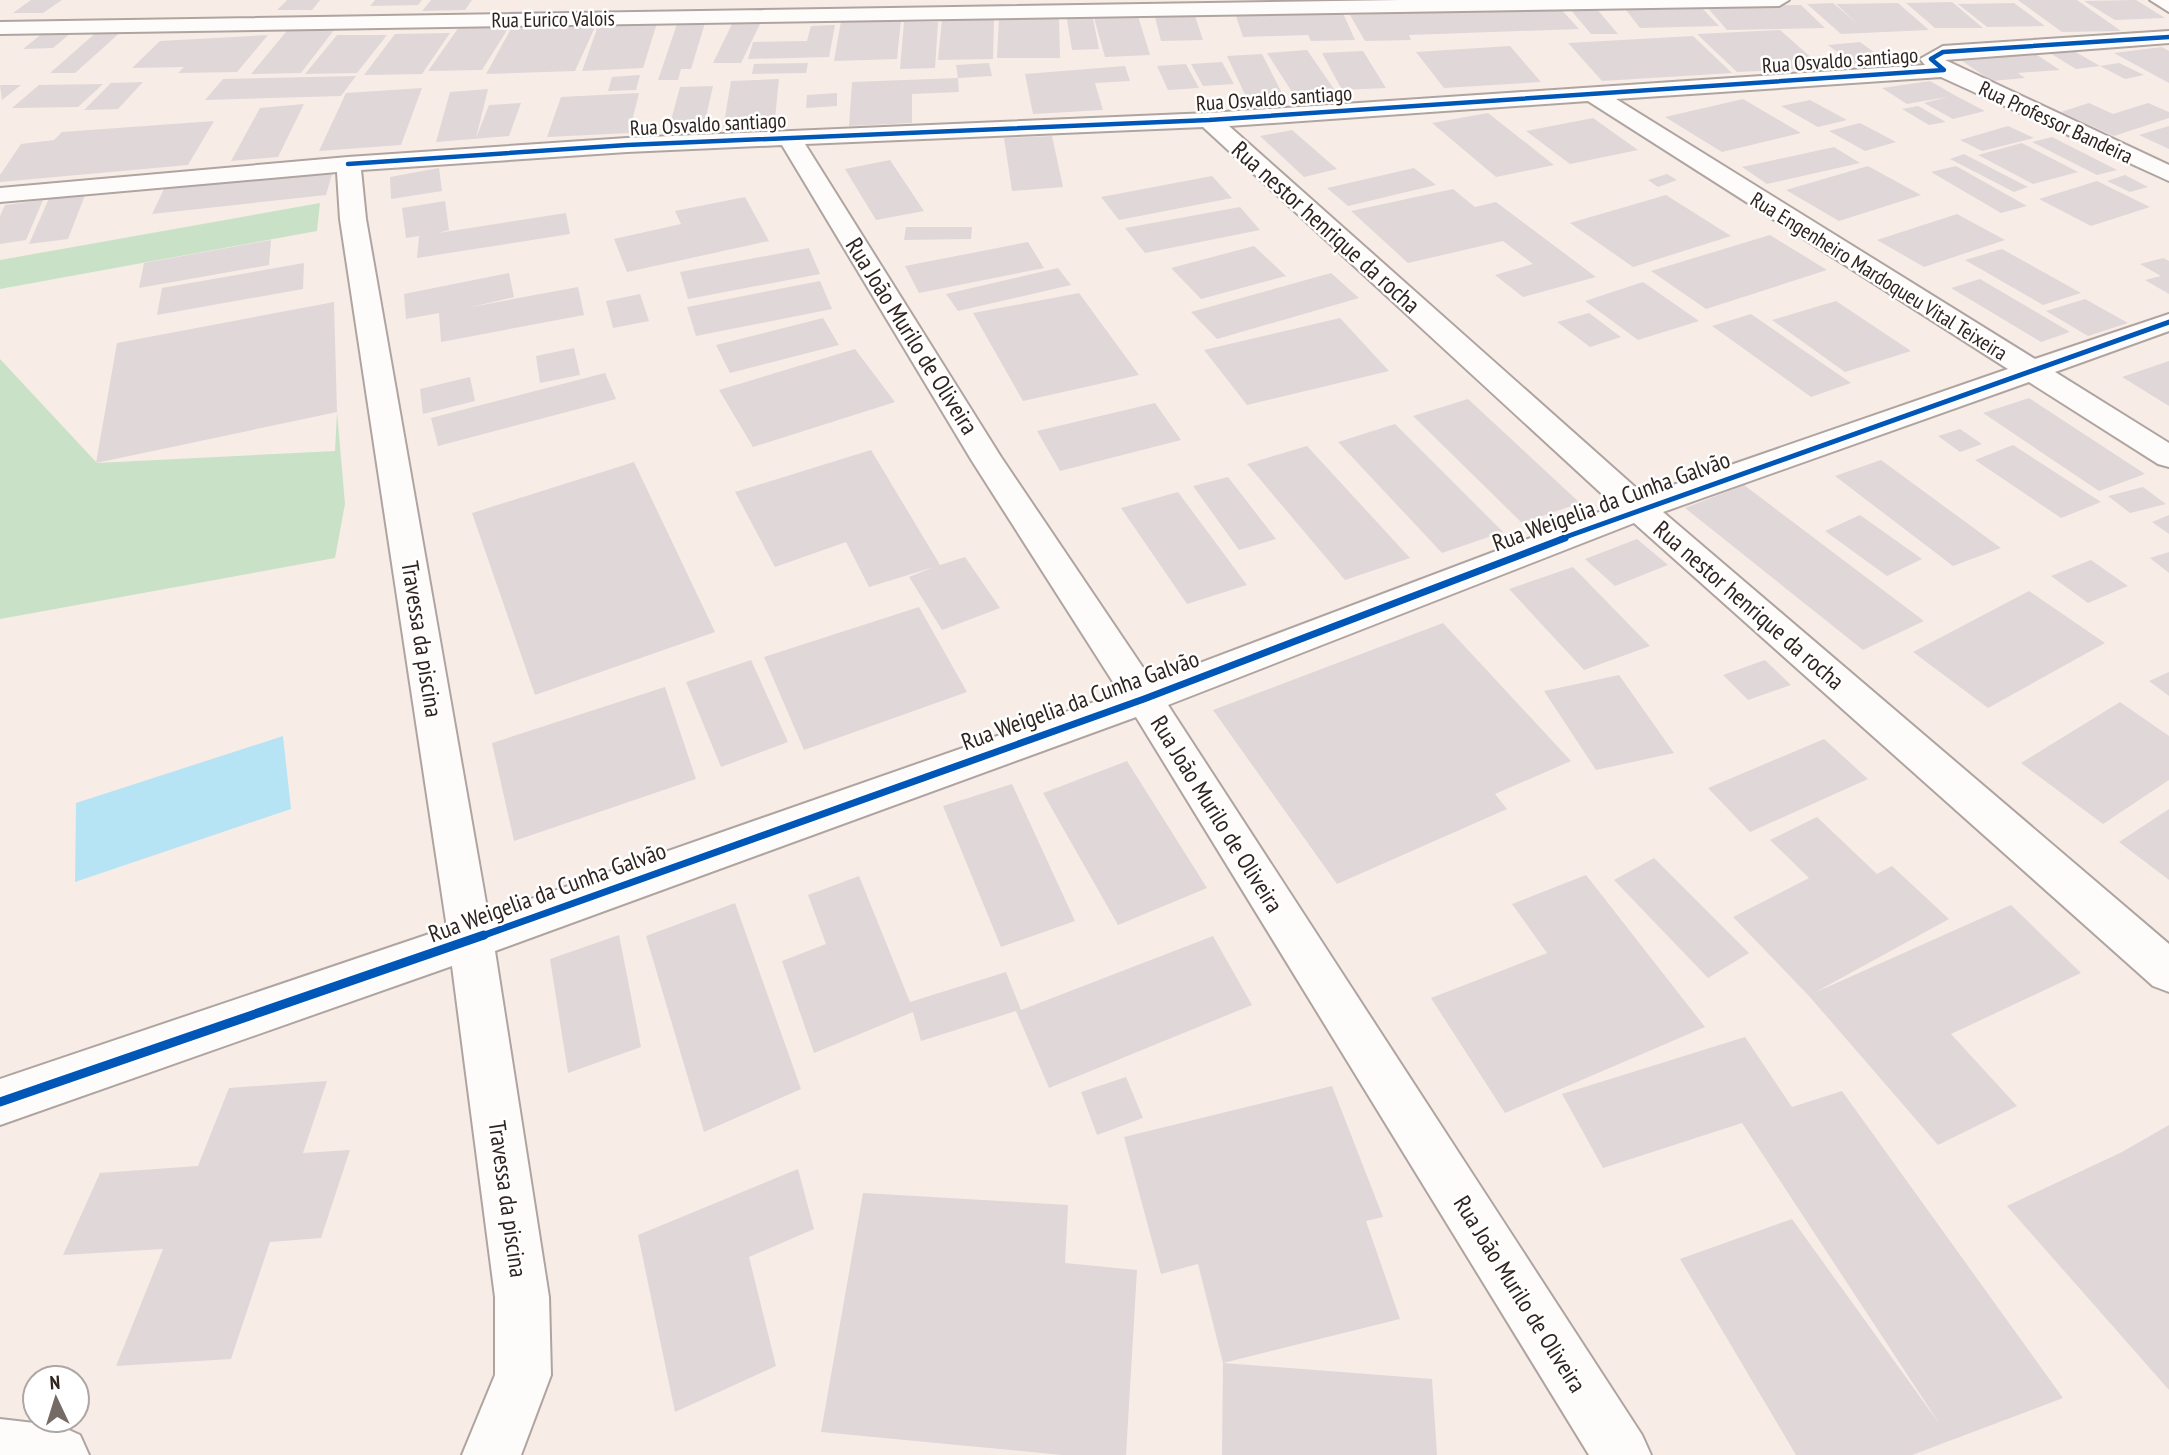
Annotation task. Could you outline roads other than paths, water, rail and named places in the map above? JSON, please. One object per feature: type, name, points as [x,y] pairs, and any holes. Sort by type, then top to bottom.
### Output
[{"type":"street","name":"Rua Eurico Valois","points":[[0,28],[1779,0]]},
{"type":"street","points":[[2160,0],[2169,6]]},
{"type":"street","name":"Rua Osvaldo santiago","points":[[1944,70],[1931,59],[1943,52],[2169,37]]},
{"type":"street","name":"Rua Osvaldo santiago","points":[[348,164],[466,154],[1209,120],[1944,70]]},
{"type":"street","name":"Rua Professor Bandeira","points":[[1944,70],[2169,174]]},
{"type":"street","name":"Rua Engenheiro Mardoqueu Vital Teixeira","points":[[1591,93],[2030,372],[2169,457]]},
{"type":"street","name":"Rua nestor henrique da rocha","points":[[1209,120],[1639,509],[2169,972]]},
{"type":"street","name":"Rua João Murilo de Oliveira","points":[[789,138],[988,461],[1144,699],[1622,1455]]},
{"type":"street","points":[[0,195],[348,164]]},
{"type":"street","name":"Travessa da piscina","points":[[348,164],[353,219],[471,940],[522,1297],[523,1376],[506,1425],[491,1455]]},
{"type":"street","name":"Rua Weigelia da Cunha Galvão","points":[[0,1102],[471,940],[1144,699],[1639,509],[2169,322]]},
{"type":"street","points":[[0,1447],[60,1455]]},
{"type":"water","points":[[283,736],[291,809],[75,882],[76,803]]}]
